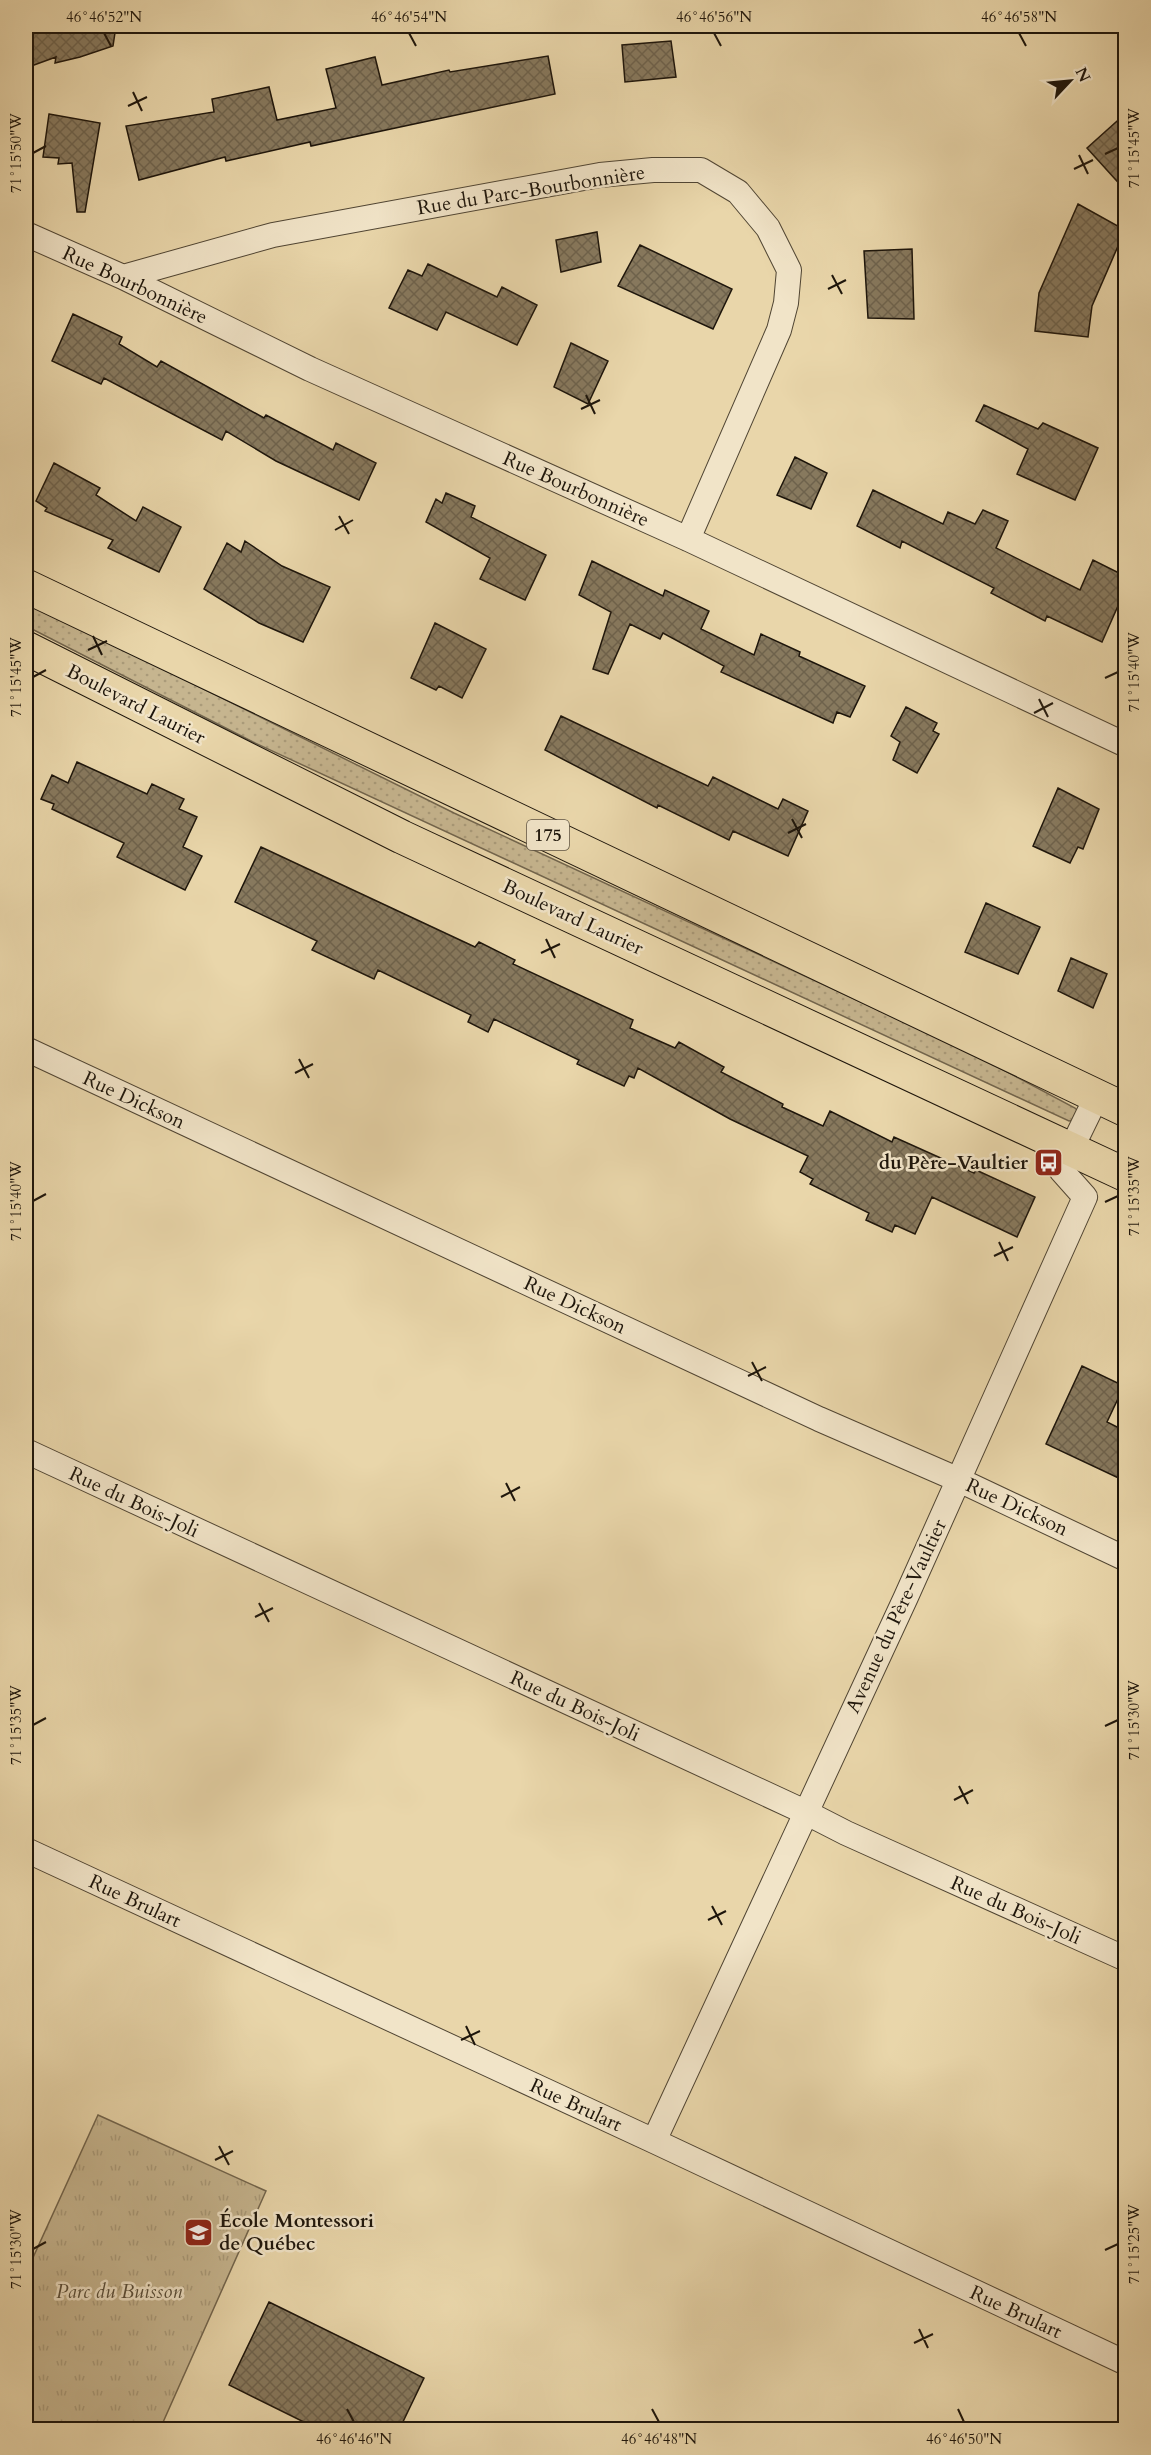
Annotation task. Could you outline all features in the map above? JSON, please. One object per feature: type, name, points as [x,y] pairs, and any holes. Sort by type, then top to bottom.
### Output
[{"type":"main road","name":"175","points":[[26,586],[1111,1103]]},
{"type":"main road","name":"Boulevard Laurier","points":[[26,648],[402,837],[1125,1175]]},
{"type":"street","name":"Rue du Parc-Bourbonnière","points":[[123,277],[273,235],[600,175],[653,170],[701,170],[738,192],[768,228],[789,270],[786,303],[778,330],[688,539]]},
{"type":"street","name":"Rue Bourbonnière","points":[[26,234],[123,277],[310,369],[688,539],[1125,746]]},
{"type":"street","name":"Rue Dickson","points":[[26,1049],[819,1419],[959,1480],[1125,1559]]},
{"type":"street","name":"Avenue du Père-Vaultier","points":[[654,2141],[959,1480],[1085,1197],[1061,1170],[1071,1150],[1111,1103]]},
{"type":"street","name":"Rue du Bois-Joli","points":[[26,1451],[846,1833],[1125,1959]]},
{"type":"street","name":"Rue Brulart","points":[[26,1850],[654,2141],[1125,2363]]},
{"type":"green space","points":[[26,601],[454,813],[977,1056],[1075,1108],[1078,1111],[1075,1120],[1069,1121],[253,742],[26,626]]},
{"type":"green space","name":"Parc du Buisson","points":[[98,2115],[266,2191],[160,2429],[26,2429],[26,2273]]},
{"type":"building","points":[[26,26],[116,26],[113,46],[55,63],[56,57],[26,68]]},
{"type":"building","points":[[671,41],[676,77],[625,82],[622,45]]},
{"type":"building","points":[[548,56],[555,94],[311,146],[310,142],[226,161],[225,157],[139,180],[126,126],[214,112],[212,99],[269,87],[277,120],[336,108],[326,69],[375,57],[382,85],[449,70],[450,72]]},
{"type":"building","points":[[49,114],[100,123],[85,212],[77,212],[72,163],[58,164],[59,158],[43,157]]},
{"type":"building","points":[[1125,114],[1125,190],[1087,148]]},
{"type":"building","points":[[1078,204],[1125,230],[1092,306],[1088,337],[1035,331],[1039,293]]},
{"type":"building","points":[[597,232],[601,262],[561,272],[556,240]]},
{"type":"building","points":[[640,245],[732,289],[713,329],[618,286]]},
{"type":"building","points":[[912,249],[914,319],[868,318],[864,251]]},
{"type":"building","points":[[428,264],[497,297],[502,287],[537,305],[517,345],[446,312],[437,330],[389,308],[408,270],[422,276]]},
{"type":"building","points":[[73,314],[122,337],[119,344],[157,367],[161,361],[264,418],[266,415],[333,450],[336,443],[376,463],[359,500],[276,461],[226,431],[222,440],[104,378],[101,384],[52,361]]},
{"type":"building","points":[[571,343],[608,361],[588,404],[554,387]]},
{"type":"building","points":[[984,405],[1038,429],[1043,423],[1098,448],[1075,500],[1017,474],[1028,449],[976,421]]},
{"type":"building","points":[[795,457],[827,473],[811,509],[777,495]]},
{"type":"building","points":[[54,463],[100,488],[96,495],[136,521],[143,507],[181,527],[159,572],[108,548],[113,540],[45,511],[47,508],[36,501]]},
{"type":"building","points":[[873,490],[943,524],[948,512],[975,524],[983,510],[1008,521],[996,548],[1080,590],[1093,560],[1125,576],[1125,590],[1102,642],[1047,616],[1045,621],[991,593],[994,588],[902,541],[900,548],[857,526]]},
{"type":"building","points":[[446,493],[475,506],[471,517],[546,555],[525,600],[480,579],[490,558],[426,522],[436,499],[442,503]]},
{"type":"building","points":[[245,541],[282,566],[330,587],[303,642],[259,623],[204,589],[227,543],[241,552]]},
{"type":"building","points":[[592,561],[663,596],[665,590],[709,611],[701,629],[754,655],[761,634],[800,652],[799,656],[865,686],[850,717],[837,712],[833,723],[721,672],[724,666],[663,633],[660,639],[630,624],[608,674],[593,669],[611,612],[579,595]]},
{"type":"building","points":[[435,623],[486,649],[462,698],[439,686],[436,690],[411,678]]},
{"type":"building","points":[[906,707],[937,723],[933,731],[939,734],[917,773],[893,760],[900,742],[891,736]]},
{"type":"building","points":[[561,716],[708,786],[713,777],[778,809],[783,799],[808,811],[788,856],[733,831],[729,840],[658,805],[657,808],[545,750]]},
{"type":"building","points":[[77,762],[147,794],[152,784],[184,799],[179,809],[197,817],[183,847],[202,856],[185,890],[117,857],[124,843],[52,809],[54,804],[41,799],[52,775],[68,783]]},
{"type":"building","points":[[1058,788],[1099,809],[1083,849],[1078,847],[1070,863],[1033,846]]},
{"type":"building","points":[[261,847],[475,947],[479,942],[515,960],[513,964],[633,1020],[630,1028],[675,1048],[679,1042],[724,1067],[721,1072],[783,1104],[782,1107],[823,1126],[830,1111],[892,1142],[894,1137],[974,1173],[976,1170],[1035,1197],[1017,1237],[932,1197],[915,1234],[895,1225],[892,1232],[866,1220],[869,1213],[810,1184],[813,1179],[800,1172],[808,1156],[730,1119],[638,1068],[634,1078],[629,1076],[624,1086],[577,1064],[579,1060],[494,1019],[488,1032],[468,1022],[471,1015],[378,970],[374,979],[312,950],[317,941],[235,902]]},
{"type":"building","points":[[986,903],[1040,927],[1018,974],[965,952]]},
{"type":"building","points":[[1071,958],[1107,974],[1093,1008],[1058,991]]},
{"type":"building","points":[[1082,1366],[1124,1386],[1107,1422],[1125,1431],[1125,1481],[1046,1444]]},
{"type":"building","points":[[269,2302],[424,2378],[399,2430],[320,2430],[229,2385]]},
{"type":"place","name":"du Père-Vaultier","points":[[1049,1162]]},
{"type":"place","name":"École Montessori de Québec","points":[[198,2232]]}]
